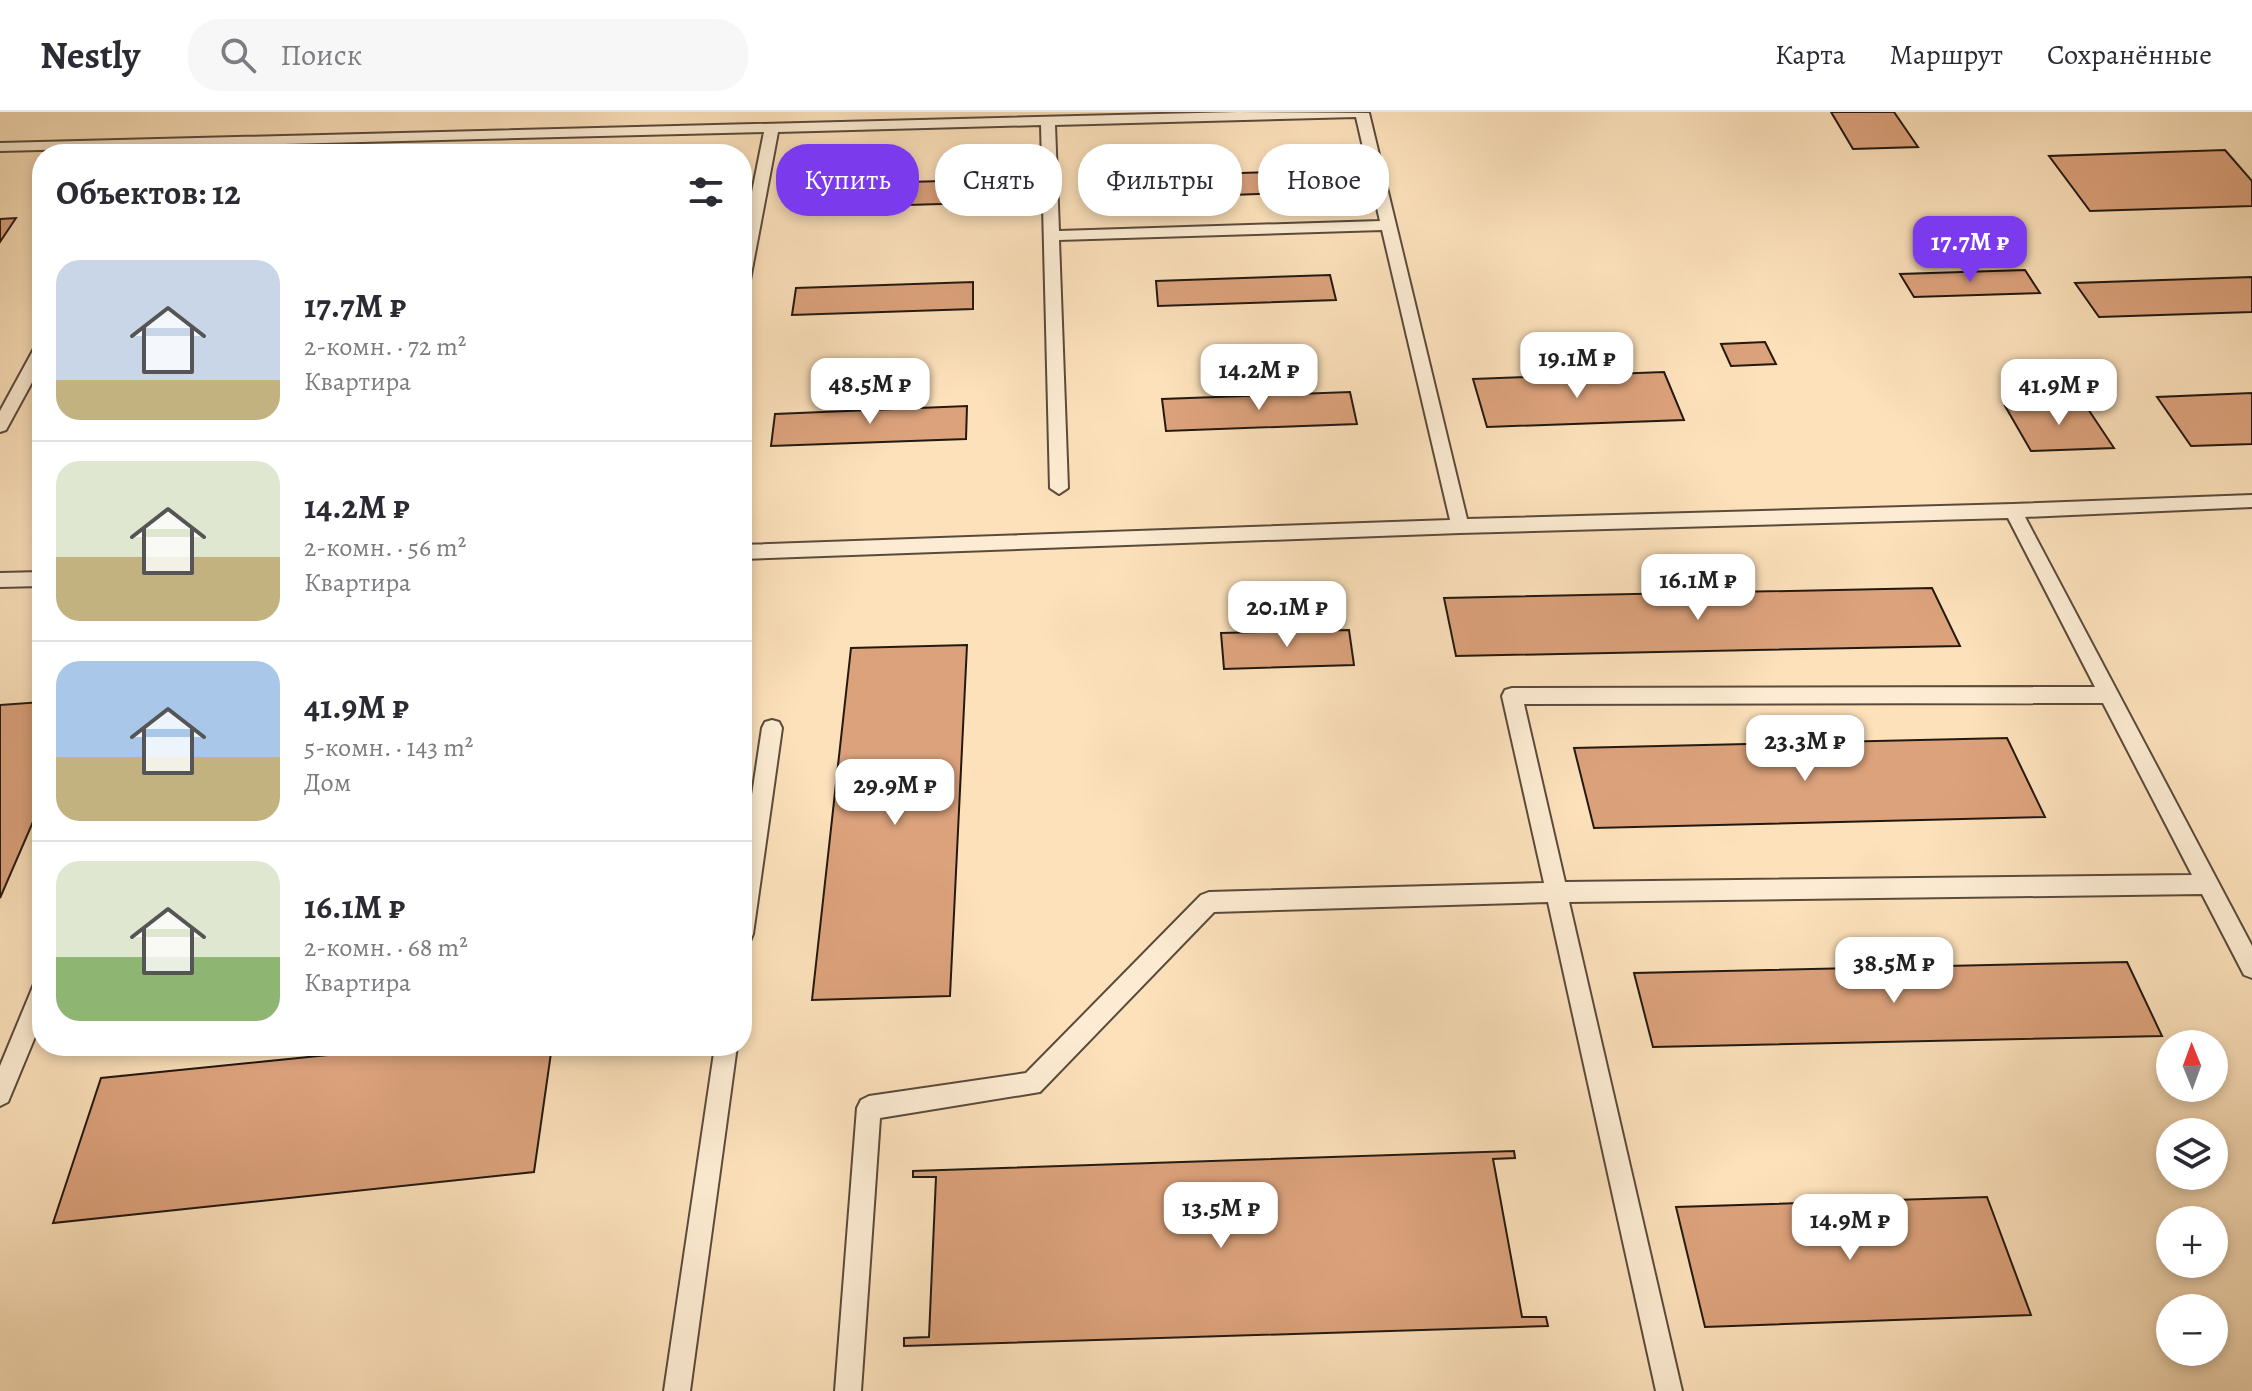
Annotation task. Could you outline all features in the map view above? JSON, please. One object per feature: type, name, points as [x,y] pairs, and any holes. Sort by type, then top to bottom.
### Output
[{"type":"lane","points":[[642,131],[647,112]]},
{"type":"lane","points":[[288,144],[772,128],[980,117],[1048,121],[1362,113],[1460,526]]},
{"type":"lane","points":[[1048,121],[1059,488]]},
{"type":"lane","points":[[752,220],[772,128]]},
{"type":"lane","points":[[0,147],[32,147]]},
{"type":"lane","points":[[1052,236],[1389,225]]},
{"type":"lane","points":[[0,426],[32,367]]},
{"type":"lane","points":[[752,552],[2252,501]]},
{"type":"lane","points":[[2013,511],[2252,968]]},
{"type":"lane","points":[[0,580],[32,579]]},
{"type":"lane","points":[[1669,1391],[1512,696],[2109,695]]},
{"type":"lane","points":[[752,865],[772,728]]},
{"type":"lane","points":[[848,1391],[869,1108],[1032,1084],[1209,902],[1556,892],[2208,884]]},
{"type":"lane","points":[[0,1094],[32,1016]]},
{"type":"lane","points":[[677,1391],[725,1056]]},
{"type":"building","points":[[1831,112],[1894,112],[1918,147],[1853,149]]},
{"type":"building","points":[[2225,150],[2252,181],[2252,206],[2090,211],[2049,156]]},
{"type":"building","points":[[1242,173],[1258,173],[1258,194],[1242,195]]},
{"type":"building","points":[[935,181],[935,204],[919,205],[919,182]]},
{"type":"building","points":[[16,218],[0,242],[0,219]]},
{"type":"building","points":[[2025,270],[2040,293],[1914,297],[1900,274]]},
{"type":"building","points":[[1330,275],[1336,300],[1158,306],[1156,281]]},
{"type":"building","points":[[2252,277],[2252,312],[2099,317],[2075,283]]},
{"type":"building","points":[[973,282],[973,309],[792,315],[796,288]]},
{"type":"building","points":[[1765,342],[1776,364],[1731,366],[1721,344]]},
{"type":"building","points":[[1664,372],[1684,420],[1487,427],[1473,379]]},
{"type":"building","points":[[1350,392],[1357,424],[1166,431],[1162,399]]},
{"type":"building","points":[[2252,393],[2252,444],[2191,446],[2157,397]]},
{"type":"building","points":[[2084,403],[2114,448],[2031,451],[2005,406]]},
{"type":"building","points":[[967,406],[966,439],[771,446],[775,414]]},
{"type":"building","points":[[1932,588],[1960,646],[1456,656],[1444,598]]},
{"type":"building","points":[[1349,630],[1354,665],[1224,669],[1221,633]]},
{"type":"building","points":[[967,645],[950,996],[812,1000],[851,648]]},
{"type":"building","points":[[32,703],[32,824],[0,898],[0,705]]},
{"type":"building","points":[[2007,738],[2045,817],[1594,828],[1574,748]]},
{"type":"building","points":[[2127,962],[2159,1030],[2156,1030],[2156,1036],[1653,1047],[1634,973]]},
{"type":"building","points":[[318,1056],[551,1056],[534,1172],[53,1223],[101,1078]]},
{"type":"building","points":[[1514,1151],[1515,1158],[1493,1159],[1522,1317],[1546,1317],[1548,1326],[904,1346],[904,1338],[929,1337],[936,1177],[913,1177],[913,1171]]},
{"type":"building","points":[[1987,1197],[2031,1315],[1705,1327],[1676,1207]]}]
